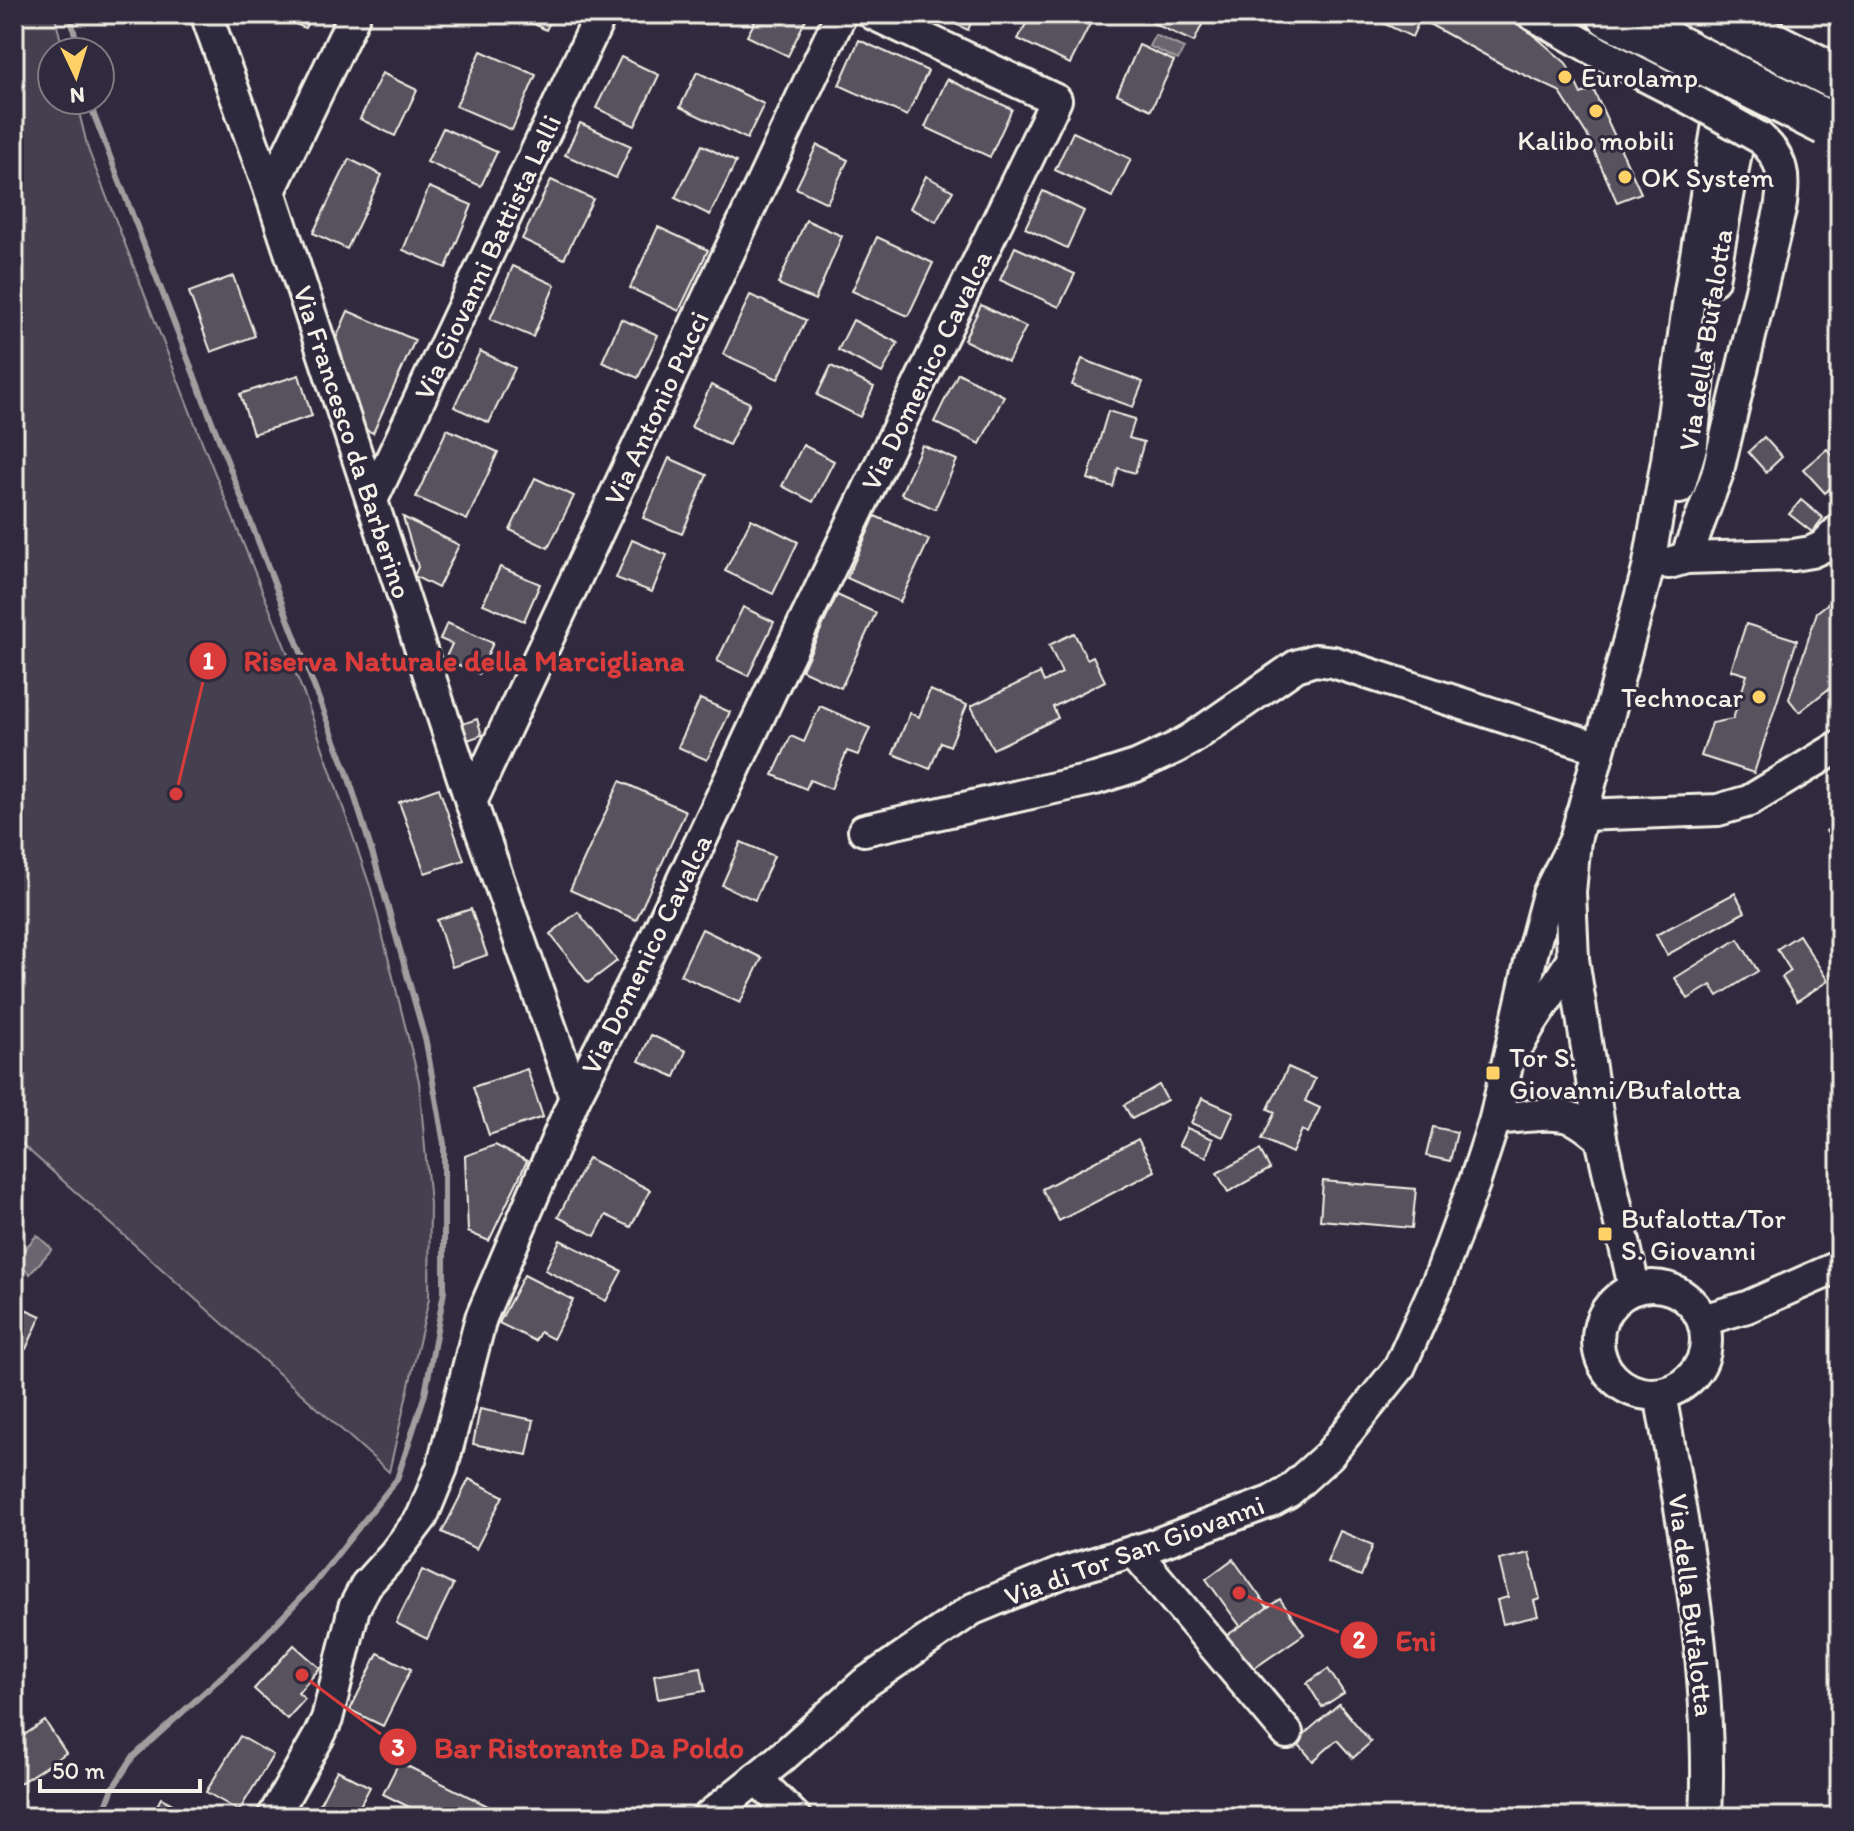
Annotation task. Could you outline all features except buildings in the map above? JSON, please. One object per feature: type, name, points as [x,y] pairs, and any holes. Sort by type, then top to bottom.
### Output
[{"type":"highway","points":[[1609,14],[1833,127]]},
{"type":"highway","points":[[1712,14],[1840,79]]},
{"type":"street","name":"Via Francesco da Barberino","points":[[206,14],[270,191],[471,802],[575,1097]]},
{"type":"street","points":[[270,191],[355,14]]},
{"type":"street","name":"Via Giovanni Battista Lalli","points":[[372,500],[601,14]]},
{"type":"street","name":"Via Antonio Pucci","points":[[471,802],[841,14]]},
{"type":"street","name":"Via Domenico Cavalca","points":[[273,1817],[327,1719],[354,1608],[366,1585],[422,1517],[442,1468],[481,1318],[575,1097],[652,944],[1056,100],[873,14]]},
{"type":"street","points":[[1532,14],[1760,138],[1772,150],[1781,167],[1780,210],[1717,475],[1686,558]]},
{"type":"street","name":"Via della Bufalotta","points":[[1634,1287],[1601,1138],[1573,959],[1570,892],[1578,828],[1648,569],[1717,130],[1743,14]]},
{"type":"street","name":"Via della Bufalotta","points":[[1648,569],[1682,482],[1692,444],[1704,325],[1738,141],[1767,14]]},
{"type":"street","points":[[1648,569],[1686,558],[1811,552],[1822,547],[1840,529]]},
{"type":"street","points":[[864,830],[1095,779],[1136,766],[1175,748],[1296,666],[1315,660],[1333,662],[1599,748]]},
{"type":"street","points":[[1507,1068],[1548,894],[1578,828],[1734,807],[1840,746]]},
{"type":"street","points":[[1507,1068],[1529,1026],[1573,959]]},
{"type":"street","name":"Via di Tor San Giovanni","points":[[708,1817],[865,1683],[973,1609],[1061,1573],[1134,1551],[1270,1502],[1288,1492],[1329,1455],[1399,1368],[1439,1279],[1475,1181],[1507,1068]]},
{"type":"street","points":[[1495,1119],[1564,1116],[1601,1138]]},
{"type":"street","points":[[1703,1320],[1747,1307],[1840,1266]]},
{"type":"street","points":[[1634,1287],[1669,1288],[1698,1308],[1703,1320],[1706,1346],[1701,1364],[1691,1379],[1675,1390],[1641,1394],[1626,1388],[1607,1371],[1599,1354],[1597,1340],[1600,1322],[1607,1308],[1634,1287]]},
{"type":"street","name":"Via della Bufalotta","points":[[1660,1394],[1691,1570],[1702,1657],[1708,1748],[1706,1817]]},
{"type":"street","points":[[1134,1551],[1287,1733]]},
{"type":"street","points":[[756,1778],[795,1817]]},
{"type":"shaded area","points":[[14,14],[54,14],[60,36],[36,36],[36,116],[80,116],[88,149],[306,699],[371,889],[419,1081],[430,1204],[429,1299],[389,1472],[14,1137]]},
{"type":"shaded area","points":[[1155,35],[1184,48],[1178,60],[1149,46]]},
{"type":"shaded area","points":[[37,1235],[52,1249],[30,1274],[14,1261]]},
{"type":"waterway","points":[[70,14],[75,36]]},
{"type":"waterway","points":[[94,116],[347,772],[426,1042],[444,1144],[444,1292],[425,1394],[397,1479],[313,1585],[251,1650],[133,1757],[113,1788],[102,1817]]},
{"type":"place","name":"Eurolamp","points":[[1565,77]]},
{"type":"place","name":"Kalibo mobili","points":[[1596,111]]},
{"type":"place","name":"OK System","points":[[1625,177]]},
{"type":"place","name":"Technocar","points":[[1759,697]]},
{"type":"place","name":"Riserva Naturale della Marcigliana","points":[[176,794]]},
{"type":"place","name":"Tor S. Giovanni/Bufalotta","points":[[1493,1073]]},
{"type":"place","name":"Bufalotta/Tor S. Giovanni","points":[[1605,1234]]},
{"type":"place","name":"Eni","points":[[1239,1593]]},
{"type":"place","name":"Bar Ristorante Da Poldo","points":[[302,1675]]}]
